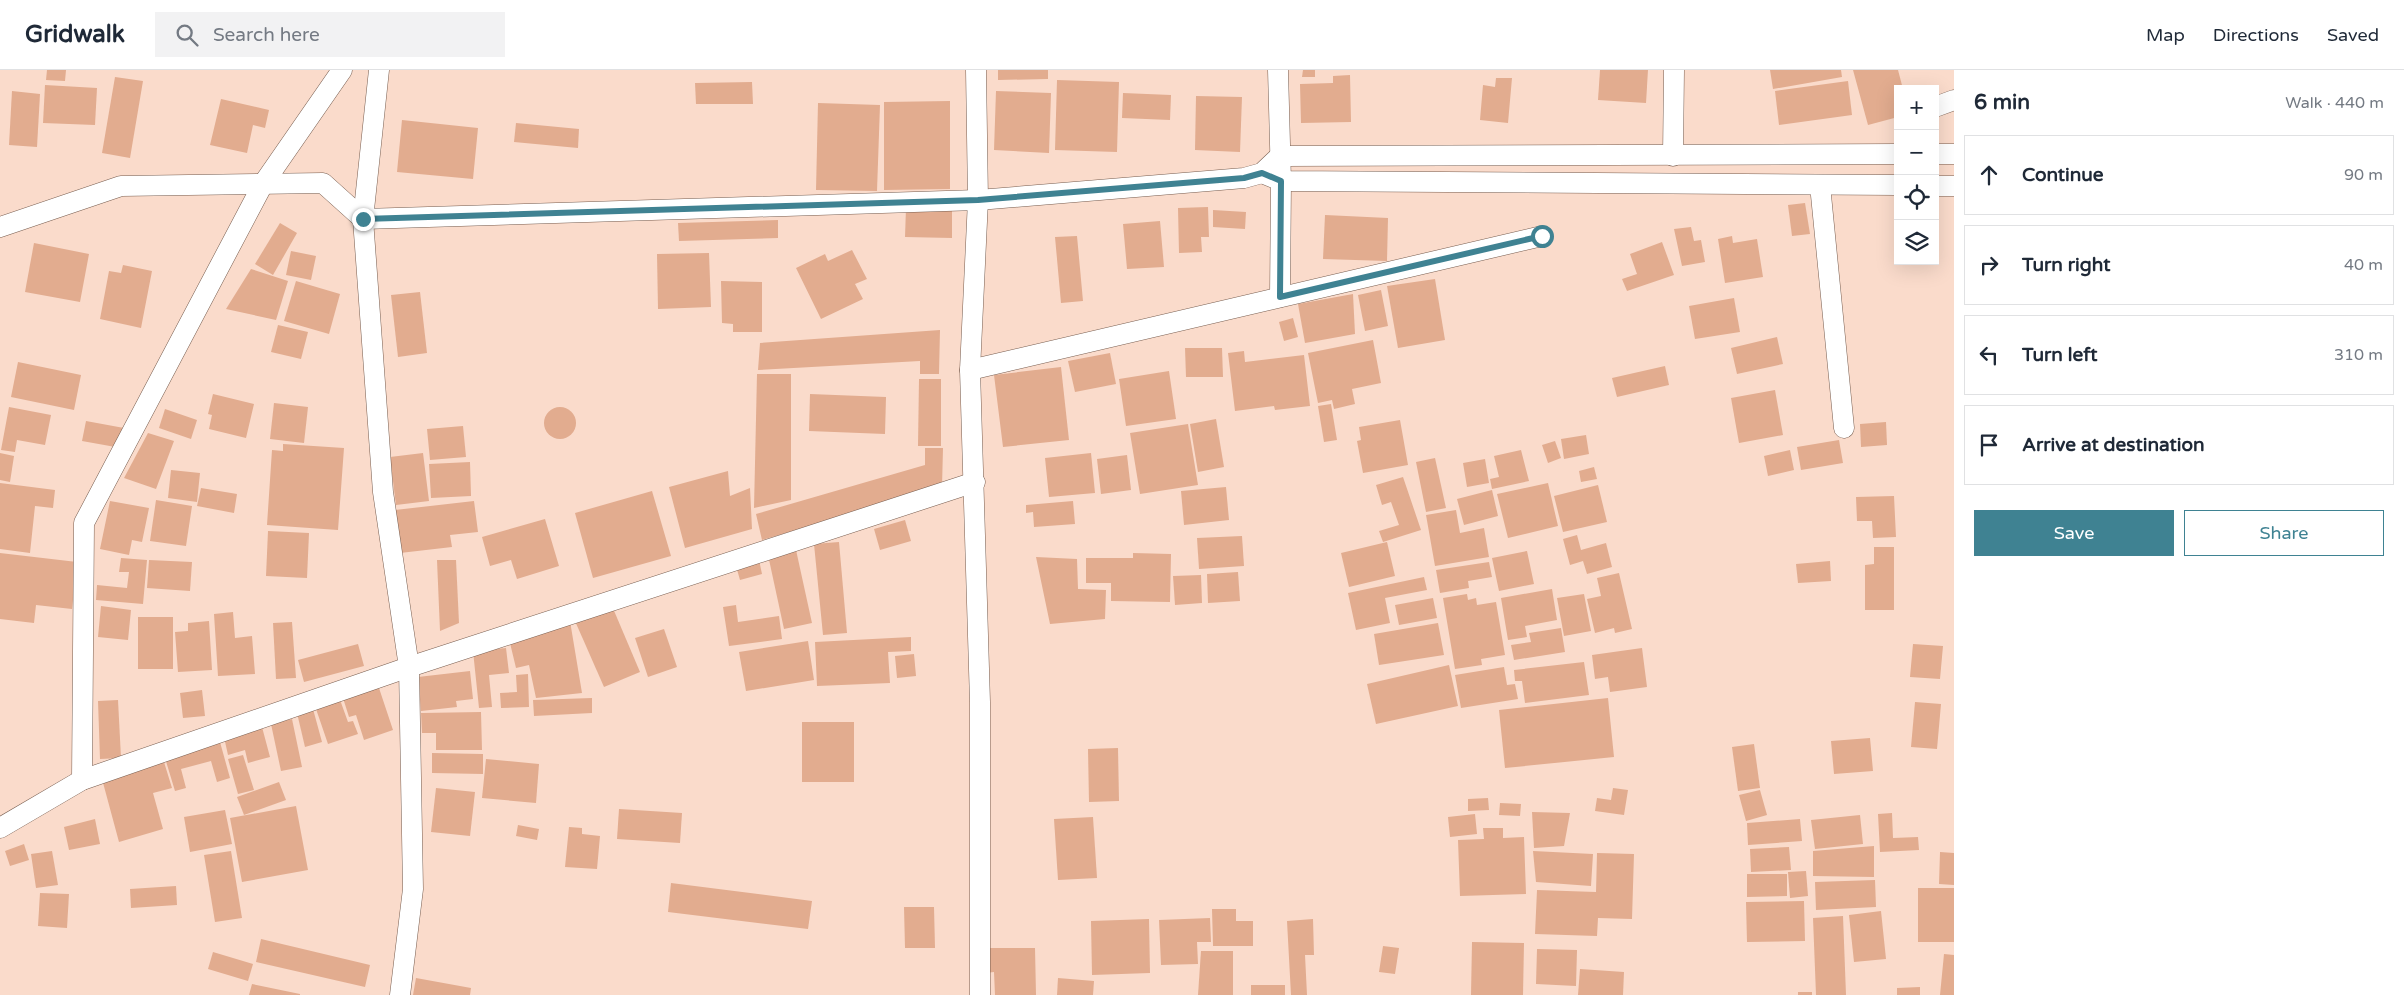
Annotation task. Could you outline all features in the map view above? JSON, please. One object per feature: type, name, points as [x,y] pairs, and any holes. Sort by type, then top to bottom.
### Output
[{"type":"street","points":[[82,780],[84,523],[264,184],[342,70]]},
{"type":"street","points":[[379,70],[363,219],[383,492],[409,667],[413,889],[400,995]]},
{"type":"street","points":[[976,70],[978,200],[970,370],[980,702],[980,995]]},
{"type":"street","points":[[1278,70],[1281,181],[1280,297]]},
{"type":"street","points":[[1673,156],[1674,70]]},
{"type":"street","points":[[1939,106],[1954,100]]},
{"type":"street","points":[[0,227],[121,186],[323,183],[363,219],[978,200],[1244,178],[1262,173],[1280,156],[1894,154]]},
{"type":"street","points":[[1939,154],[1954,154]]},
{"type":"street","points":[[1262,173],[1281,181],[1894,186]]},
{"type":"street","points":[[1820,185],[1844,428]]},
{"type":"street","points":[[1939,186],[1954,186]]},
{"type":"street","points":[[970,370],[1542,236]]},
{"type":"street","points":[[0,828],[82,780],[409,667],[974,482]]},
{"type":"building","points":[[47,70],[66,70],[65,81],[46,80]]},
{"type":"building","points":[[998,70],[1048,70],[1048,79],[998,80]]},
{"type":"building","points":[[1303,70],[1315,70],[1315,77],[1302,77]]},
{"type":"building","points":[[1600,70],[1648,70],[1646,103],[1598,100]]},
{"type":"building","points":[[1770,70],[1841,70],[1842,77],[1773,89]]},
{"type":"building","points":[[1853,70],[1898,70],[1902,85],[1894,85],[1894,118],[1868,125]]},
{"type":"building","points":[[1350,75],[1351,122],[1301,123],[1300,84],[1333,83],[1333,76]]},
{"type":"building","points":[[115,77],[143,81],[130,158],[102,153]]},
{"type":"building","points":[[1496,78],[1512,78],[1508,123],[1480,120],[1483,85],[1495,87]]},
{"type":"building","points":[[1057,80],[1119,82],[1117,152],[1055,150]]},
{"type":"building","points":[[1848,81],[1852,115],[1779,125],[1775,91]]},
{"type":"building","points":[[752,82],[753,104],[696,104],[695,83]]},
{"type":"building","points":[[45,85],[97,88],[95,125],[43,123]]},
{"type":"building","points":[[12,91],[40,94],[37,147],[9,145]]},
{"type":"building","points":[[996,91],[1051,93],[1049,153],[994,150]]},
{"type":"building","points":[[1123,93],[1171,95],[1170,120],[1122,118]]},
{"type":"building","points":[[1196,96],[1242,97],[1240,152],[1195,150]]},
{"type":"building","points":[[221,99],[269,110],[265,128],[253,125],[247,153],[210,145]]},
{"type":"building","points":[[950,101],[950,189],[884,190],[884,102]]},
{"type":"building","points":[[818,103],[880,105],[877,191],[816,190]]},
{"type":"building","points":[[402,120],[478,128],[473,179],[397,172]]},
{"type":"building","points":[[516,123],[579,129],[578,148],[514,142]]},
{"type":"building","points":[[1805,203],[1810,234],[1792,236],[1788,205]]},
{"type":"building","points":[[1208,207],[1209,237],[1201,237],[1202,252],[1179,253],[1178,208]]},
{"type":"building","points":[[906,208],[952,208],[952,238],[905,237]]},
{"type":"building","points":[[1213,210],[1246,212],[1245,229],[1213,227]]},
{"type":"building","points":[[1325,215],[1388,218],[1387,261],[1323,259]]},
{"type":"building","points":[[778,220],[778,238],[679,241],[678,223]]},
{"type":"building","points":[[1160,221],[1164,267],[1127,269],[1123,224]]},
{"type":"building","points":[[280,223],[297,233],[273,275],[255,264]]},
{"type":"building","points":[[1691,227],[1694,241],[1701,240],[1705,262],[1682,266],[1674,229]]},
{"type":"building","points":[[1077,236],[1083,301],[1061,303],[1055,237]]},
{"type":"building","points":[[1732,236],[1733,243],[1757,239],[1763,277],[1725,283],[1718,239]]},
{"type":"building","points":[[1662,242],[1674,275],[1627,291],[1622,279],[1637,274],[1630,254]]},
{"type":"building","points":[[34,243],[89,254],[80,302],[25,292]]},
{"type":"building","points":[[852,250],[867,279],[855,284],[863,299],[821,319],[796,268],[825,254],[828,261]]},
{"type":"building","points":[[291,251],[316,256],[311,280],[286,275]]},
{"type":"building","points":[[709,253],[711,307],[658,309],[657,254]]},
{"type":"building","points":[[123,265],[152,271],[141,328],[100,319],[109,271],[121,273]]},
{"type":"building","points":[[251,269],[288,281],[276,320],[226,309]]},
{"type":"building","points":[[1435,279],[1445,340],[1398,348],[1387,286]]},
{"type":"building","points":[[296,281],[340,294],[329,334],[284,321]]},
{"type":"building","points":[[721,281],[762,282],[762,332],[733,332],[733,324],[722,323]]},
{"type":"building","points":[[1381,290],[1388,326],[1365,331],[1358,295]]},
{"type":"building","points":[[420,292],[427,353],[398,357],[391,295]]},
{"type":"building","points":[[1353,294],[1355,334],[1305,343],[1298,304]]},
{"type":"building","points":[[1734,298],[1740,332],[1695,339],[1689,306]]},
{"type":"building","points":[[1293,318],[1298,337],[1284,341],[1279,322]]},
{"type":"building","points":[[278,325],[308,332],[301,359],[271,352]]},
{"type":"building","points":[[940,330],[939,374],[920,374],[920,361],[758,370],[760,343]]},
{"type":"building","points":[[1777,337],[1783,364],[1737,374],[1731,348]]},
{"type":"building","points":[[1373,340],[1381,383],[1352,389],[1355,404],[1334,409],[1332,400],[1318,403],[1308,353]]},
{"type":"building","points":[[1185,348],[1222,348],[1223,377],[1186,377]]},
{"type":"building","points":[[1244,351],[1245,362],[1304,355],[1310,406],[1275,410],[1274,406],[1235,411],[1228,353]]},
{"type":"building","points":[[1110,353],[1116,384],[1075,392],[1068,361]]},
{"type":"building","points":[[18,362],[81,375],[74,410],[11,397]]},
{"type":"building","points":[[1665,366],[1669,385],[1617,397],[1612,378]]},
{"type":"building","points":[[1061,367],[1069,440],[1003,447],[994,375]]},
{"type":"building","points":[[1169,371],[1176,419],[1126,426],[1119,379]]},
{"type":"building","points":[[757,374],[791,374],[791,500],[754,508]]},
{"type":"building","points":[[919,379],[941,379],[941,446],[918,446]]},
{"type":"building","points":[[1775,390],[1783,435],[1739,443],[1731,398]]},
{"type":"building","points":[[213,394],[254,404],[246,438],[209,429],[212,415],[208,414]]},
{"type":"building","points":[[810,394],[886,397],[885,434],[809,431]]},
{"type":"building","points":[[274,403],[308,407],[304,443],[270,439]]},
{"type":"building","points":[[1331,404],[1337,440],[1324,442],[1318,406]]},
{"type":"building","points":[[9,407],[51,415],[45,445],[17,440],[15,452],[1,450]]},
{"type":"building","points":[[560,407],[571,412],[576,423],[571,434],[560,439],[549,434],[544,423],[549,412]]},
{"type":"building","points":[[165,409],[197,420],[191,439],[159,428]]},
{"type":"building","points":[[1216,419],[1224,467],[1198,472],[1190,424]]},
{"type":"building","points":[[1400,420],[1408,465],[1363,473],[1357,441],[1361,440],[1359,427]]},
{"type":"building","points":[[86,421],[124,428],[121,448],[82,441]]},
{"type":"building","points":[[1886,422],[1887,445],[1861,447],[1860,424]]},
{"type":"building","points":[[1188,424],[1198,485],[1140,494],[1130,433]]},
{"type":"building","points":[[463,426],[466,457],[430,460],[427,429]]},
{"type":"building","points":[[148,433],[174,441],[156,489],[124,478]]},
{"type":"building","points":[[1586,435],[1589,454],[1564,459],[1561,439]]},
{"type":"building","points":[[1839,440],[1843,463],[1801,470],[1797,447]]},
{"type":"building","points":[[1555,441],[1561,458],[1548,463],[1542,445]]},
{"type":"building","points":[[283,444],[344,448],[338,530],[267,525],[272,450],[283,451]]},
{"type":"building","points":[[925,448],[943,448],[942,487],[762,540],[756,514],[925,465]]},
{"type":"building","points":[[1521,450],[1529,481],[1492,489],[1490,479],[1499,477],[1494,456]]},
{"type":"building","points":[[1790,450],[1794,470],[1768,476],[1764,456]]},
{"type":"building","points":[[0,453],[14,456],[10,482],[0,480]]},
{"type":"building","points":[[423,453],[429,501],[396,505],[390,457]]},
{"type":"building","points":[[1091,453],[1095,493],[1049,497],[1045,458]]},
{"type":"building","points":[[1127,455],[1131,490],[1101,494],[1097,459]]},
{"type":"building","points":[[1435,458],[1446,508],[1426,512],[1416,462]]},
{"type":"building","points":[[1485,459],[1489,483],[1467,487],[1463,463]]},
{"type":"building","points":[[470,462],[471,496],[431,498],[429,464]]},
{"type":"building","points":[[1594,467],[1597,479],[1581,482],[1579,471]]},
{"type":"building","points":[[171,470],[200,473],[197,502],[168,498]]},
{"type":"building","points":[[728,471],[730,496],[750,488],[752,529],[685,548],[669,487]]},
{"type":"building","points":[[1403,477],[1421,530],[1383,542],[1379,531],[1399,525],[1391,502],[1382,505],[1376,485]]},
{"type":"building","points":[[0,483],[55,490],[53,508],[35,506],[30,553],[0,549]]},
{"type":"building","points":[[1548,483],[1558,526],[1508,538],[1497,494]]},
{"type":"building","points":[[1598,485],[1607,522],[1563,532],[1554,496]]},
{"type":"building","points":[[1226,487],[1229,520],[1184,525],[1181,491]]},
{"type":"building","points":[[201,488],[237,494],[234,513],[197,506]]},
{"type":"building","points":[[1492,490],[1498,516],[1464,525],[1457,499]]},
{"type":"building","points":[[652,491],[671,556],[593,578],[575,513]]},
{"type":"building","points":[[1894,496],[1896,537],[1873,538],[1872,521],[1857,521],[1856,497]]},
{"type":"building","points":[[156,500],[192,506],[186,546],[150,541]]},
{"type":"building","points":[[110,501],[149,508],[142,542],[132,540],[129,555],[100,549]]},
{"type":"building","points":[[474,501],[478,532],[450,535],[452,547],[400,553],[395,510]]},
{"type":"building","points":[[1073,501],[1075,524],[1034,527],[1033,512],[1026,513],[1026,505]]},
{"type":"building","points":[[1456,510],[1460,533],[1484,528],[1489,557],[1435,566],[1426,515]]},
{"type":"building","points":[[545,519],[559,566],[517,579],[511,560],[490,566],[482,537]]},
{"type":"building","points":[[905,520],[911,541],[880,550],[874,529]]},
{"type":"building","points":[[268,531],[309,533],[307,578],[266,576]]},
{"type":"building","points":[[1577,535],[1581,550],[1606,543],[1612,567],[1587,574],[1583,561],[1570,565],[1563,539]]},
{"type":"building","points":[[1242,536],[1244,566],[1199,569],[1197,538]]},
{"type":"building","points":[[839,542],[847,633],[823,635],[814,544]]},
{"type":"building","points":[[1387,542],[1395,576],[1349,587],[1341,553]]},
{"type":"building","points":[[1874,547],[1894,547],[1894,610],[1865,610],[1865,565],[1874,564]]},
{"type":"building","points":[[796,550],[812,623],[784,629],[768,555]]},
{"type":"building","points":[[1527,551],[1534,584],[1499,591],[1492,558]]},
{"type":"building","points":[[0,553],[77,562],[72,609],[36,605],[34,623],[0,619]]},
{"type":"building","points":[[1133,553],[1171,554],[1170,602],[1111,601],[1111,583],[1086,583],[1086,558],[1133,558]]},
{"type":"building","points":[[1036,557],[1077,559],[1078,589],[1106,590],[1105,619],[1050,624]]},
{"type":"building","points":[[121,558],[147,560],[143,604],[96,600],[97,585],[127,588],[129,572],[119,572]]},
{"type":"building","points":[[149,560],[192,562],[190,591],[147,588]]},
{"type":"building","points":[[437,560],[456,560],[459,623],[440,631]]},
{"type":"building","points":[[759,560],[762,574],[740,580],[736,566]]},
{"type":"building","points":[[1830,561],[1831,581],[1798,583],[1796,564]]},
{"type":"building","points":[[1489,562],[1492,577],[1468,581],[1469,588],[1440,593],[1436,570]]},
{"type":"building","points":[[1238,572],[1240,601],[1208,603],[1207,574]]},
{"type":"building","points":[[1619,573],[1632,629],[1615,633],[1614,628],[1595,633],[1587,599],[1601,596],[1597,578]]},
{"type":"building","points":[[1201,575],[1202,603],[1175,605],[1173,576]]},
{"type":"building","points":[[1424,577],[1427,590],[1385,598],[1390,623],[1356,630],[1348,593]]},
{"type":"building","points":[[1552,589],[1557,620],[1525,626],[1527,637],[1508,640],[1501,598]]},
{"type":"building","points":[[1467,594],[1468,600],[1476,598],[1477,605],[1496,602],[1505,655],[1481,659],[1482,665],[1455,669],[1443,598]]},
{"type":"building","points":[[1584,594],[1591,631],[1564,636],[1557,598]]},
{"type":"building","points":[[1433,598],[1437,618],[1399,625],[1395,605]]},
{"type":"building","points":[[736,605],[738,622],[779,616],[782,639],[729,646],[723,607]]},
{"type":"building","points":[[101,606],[131,610],[128,640],[98,637]]},
{"type":"building","points":[[612,606],[640,672],[604,687],[575,621]]},
{"type":"building","points":[[233,612],[235,638],[252,636],[255,674],[218,676],[214,614]]},
{"type":"building","points":[[138,617],[173,617],[173,669],[138,669]]},
{"type":"building","points":[[209,621],[212,670],[178,672],[175,632],[188,631],[188,623]]},
{"type":"building","points":[[570,621],[582,693],[536,698],[529,665],[516,668],[510,643]]},
{"type":"building","points":[[292,622],[296,678],[276,679],[273,623]]},
{"type":"building","points":[[1438,623],[1444,655],[1379,665],[1374,634]]},
{"type":"building","points":[[1561,628],[1565,652],[1514,660],[1511,645],[1531,642],[1529,633]]},
{"type":"building","points":[[664,629],[677,667],[648,677],[635,638]]},
{"type":"building","points":[[911,637],[911,651],[888,652],[890,683],[817,686],[815,642]]},
{"type":"building","points":[[808,641],[814,680],[746,691],[739,652]]},
{"type":"building","points":[[358,644],[364,666],[304,682],[298,660]]},
{"type":"building","points":[[1913,644],[1943,646],[1940,679],[1910,677]]},
{"type":"building","points":[[506,648],[509,673],[489,675],[492,707],[479,708],[473,651]]},
{"type":"building","points":[[1642,648],[1647,687],[1610,692],[1608,677],[1595,679],[1592,655]]},
{"type":"building","points":[[914,654],[916,676],[897,678],[895,656]]},
{"type":"building","points":[[1584,662],[1589,695],[1525,703],[1522,681],[1515,681],[1514,670]]},
{"type":"building","points":[[1449,665],[1458,706],[1376,724],[1367,684]]},
{"type":"building","points":[[1504,667],[1507,685],[1515,684],[1518,699],[1461,708],[1455,675]]},
{"type":"building","points":[[470,671],[473,699],[456,701],[457,707],[421,711],[418,677]]},
{"type":"building","points":[[528,674],[529,707],[501,708],[500,693],[517,692],[516,675]]},
{"type":"building","points":[[378,685],[393,730],[364,740],[356,715],[349,717],[343,698]]},
{"type":"building","points":[[202,690],[205,716],[183,718],[180,693]]},
{"type":"building","points":[[339,697],[348,722],[353,721],[358,734],[328,744],[315,706]]},
{"type":"building","points":[[592,698],[592,713],[534,716],[533,700]]},
{"type":"building","points":[[1608,698],[1614,757],[1505,768],[1499,710]]},
{"type":"building","points":[[118,700],[121,758],[100,759],[98,701]]},
{"type":"building","points":[[1915,702],[1941,704],[1937,749],[1911,747]]},
{"type":"building","points":[[313,709],[322,742],[305,747],[297,713]]},
{"type":"building","points":[[481,712],[482,750],[436,750],[436,733],[422,733],[421,713]]},
{"type":"building","points":[[292,719],[302,767],[281,771],[271,724]]},
{"type":"building","points":[[802,722],[854,722],[854,782],[802,782]]},
{"type":"building","points":[[262,727],[270,757],[248,763],[245,750],[228,755],[224,737]]},
{"type":"building","points":[[1870,738],[1873,771],[1834,774],[1831,741]]},
{"type":"building","points":[[220,742],[230,778],[217,782],[211,761],[181,769],[186,788],[175,791],[165,758]]},
{"type":"building","points":[[1754,744],[1760,788],[1738,791],[1732,747]]},
{"type":"building","points":[[1118,748],[1119,801],[1089,802],[1088,749]]},
{"type":"building","points":[[432,753],[483,754],[483,774],[432,773]]},
{"type":"building","points":[[243,755],[254,790],[238,794],[228,759]]},
{"type":"building","points":[[486,759],[539,764],[536,803],[482,798]]},
{"type":"building","points":[[164,762],[172,788],[153,793],[163,829],[119,842],[102,779]]},
{"type":"building","points":[[279,782],[286,800],[244,815],[237,797]]},
{"type":"building","points":[[436,788],[475,792],[470,836],[431,832]]},
{"type":"building","points":[[1613,788],[1628,790],[1624,815],[1595,811],[1597,798],[1611,800]]},
{"type":"building","points":[[1760,790],[1767,815],[1746,821],[1739,795]]},
{"type":"building","points":[[1488,798],[1489,810],[1468,811],[1468,799]]},
{"type":"building","points":[[1500,803],[1521,804],[1520,816],[1499,815]]},
{"type":"building","points":[[296,806],[308,870],[242,882],[230,818]]},
{"type":"building","points":[[619,809],[682,813],[680,843],[617,839]]},
{"type":"building","points":[[225,810],[232,844],[190,852],[184,817]]},
{"type":"building","points":[[1532,812],[1570,813],[1564,846],[1534,848]]},
{"type":"building","points":[[1892,813],[1893,838],[1918,837],[1919,850],[1880,852],[1878,814]]},
{"type":"building","points":[[1475,814],[1477,834],[1450,837],[1448,817]]},
{"type":"building","points":[[1860,815],[1863,844],[1815,849],[1811,820]]},
{"type":"building","points":[[1093,817],[1097,878],[1058,880],[1054,819]]},
{"type":"building","points":[[95,819],[100,844],[69,850],[64,827]]},
{"type":"building","points":[[1800,819],[1802,841],[1748,845],[1747,823]]},
{"type":"building","points":[[518,825],[539,829],[537,840],[516,836]]},
{"type":"building","points":[[569,827],[582,828],[582,834],[600,836],[597,869],[565,867]]},
{"type":"building","points":[[1483,828],[1503,828],[1503,838],[1524,837],[1526,894],[1460,896],[1458,840],[1484,839]]},
{"type":"building","points":[[24,844],[29,860],[10,866],[5,851]]},
{"type":"building","points":[[1874,846],[1874,877],[1813,876],[1813,851]]},
{"type":"building","points":[[1789,847],[1791,870],[1751,872],[1750,849]]},
{"type":"building","points":[[52,851],[58,885],[36,888],[31,854]]},
{"type":"building","points":[[231,851],[242,918],[215,922],[204,855]]},
{"type":"building","points":[[1533,851],[1593,854],[1591,886],[1536,882]]},
{"type":"building","points":[[1940,852],[1954,853],[1954,885],[1939,884]]},
{"type":"building","points":[[1597,853],[1634,854],[1632,919],[1598,918],[1597,936],[1535,934],[1537,890],[1596,892]]},
{"type":"building","points":[[1806,871],[1808,896],[1790,898],[1788,872]]},
{"type":"building","points":[[1747,874],[1787,874],[1787,896],[1747,897]]},
{"type":"building","points":[[1875,880],[1876,907],[1816,910],[1815,882]]},
{"type":"building","points":[[671,883],[812,901],[808,929],[668,912]]},
{"type":"building","points":[[176,886],[177,905],[131,908],[130,889]]},
{"type":"building","points":[[1918,888],[1954,888],[1954,942],[1918,942]]},
{"type":"building","points":[[40,893],[69,894],[67,928],[38,926]]},
{"type":"building","points":[[1804,901],[1805,941],[1747,942],[1746,902]]},
{"type":"building","points":[[904,907],[934,907],[935,948],[905,948]]},
{"type":"building","points":[[1212,909],[1236,909],[1236,921],[1253,921],[1253,946],[1213,946]]},
{"type":"building","points":[[1881,911],[1886,959],[1854,962],[1849,915]]},
{"type":"building","points":[[1843,916],[1846,995],[1816,995],[1813,918]]},
{"type":"building","points":[[1210,918],[1211,942],[1197,942],[1198,964],[1161,965],[1159,920]]},
{"type":"building","points":[[1149,919],[1150,973],[1092,975],[1091,921]]},
{"type":"building","points":[[1313,919],[1314,955],[1305,955],[1307,995],[1291,995],[1287,921]]},
{"type":"building","points":[[261,939],[370,965],[365,987],[256,962]]},
{"type":"building","points":[[1472,942],[1524,943],[1523,995],[1471,995]]},
{"type":"building","points":[[1383,946],[1399,948],[1395,974],[1379,972]]},
{"type":"building","points":[[985,948],[1035,948],[1036,995],[995,995],[994,972],[985,973]]},
{"type":"building","points":[[1537,949],[1577,950],[1576,986],[1536,984]]},
{"type":"building","points":[[1201,951],[1233,951],[1233,995],[1198,995]]},
{"type":"building","points":[[213,952],[253,964],[248,981],[208,969]]},
{"type":"building","points":[[1944,954],[1954,955],[1954,995],[1940,995]]},
{"type":"building","points":[[1580,969],[1624,972],[1623,995],[1578,995]]},
{"type":"building","points":[[416,978],[471,988],[470,995],[413,995]]},
{"type":"building","points":[[1058,978],[1094,981],[1093,995],[1057,995]]},
{"type":"building","points":[[252,984],[300,994],[300,995],[249,995]]},
{"type":"building","points":[[1251,985],[1285,985],[1285,995],[1251,995]]},
{"type":"building","points":[[1920,987],[1920,995],[1897,995],[1897,988]]},
{"type":"building","points":[[1798,992],[1812,992],[1812,995],[1798,995]]},
{"type":"route","points":[[363,219],[978,200],[1244,178],[1262,173],[1281,181],[1280,297],[1542,236]]}]
